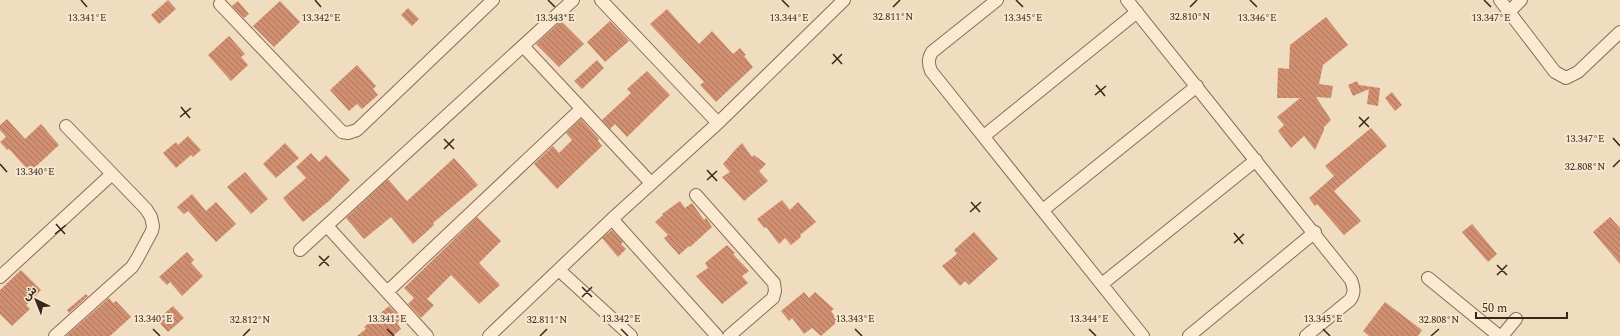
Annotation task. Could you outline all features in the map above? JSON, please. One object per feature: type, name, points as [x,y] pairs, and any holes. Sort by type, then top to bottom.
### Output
[{"type":"street","points":[[220,4],[342,132],[348,133],[357,130],[493,0]]},
{"type":"street","points":[[300,250],[573,0]]},
{"type":"street","points":[[602,0],[718,122]]},
{"type":"street","points":[[489,336],[612,219],[718,122],[844,0]]},
{"type":"street","points":[[997,0],[932,52],[928,64],[931,71],[1143,336]]},
{"type":"street","points":[[1127,0],[1315,232],[1351,280],[1354,288],[1354,294],[1350,300],[1306,336]]},
{"type":"street","points":[[1500,0],[1555,72],[1566,78],[1578,72],[1620,32]]},
{"type":"street","points":[[1509,12],[1521,0]]},
{"type":"street","points":[[984,136],[1137,12]]},
{"type":"street","points":[[523,46],[651,183]]},
{"type":"street","points":[[1043,210],[1197,86]]},
{"type":"street","points":[[387,292],[581,109]]},
{"type":"street","points":[[54,336],[132,267],[143,251],[153,226],[146,209],[66,126]]},
{"type":"street","points":[[1102,284],[1256,160]]},
{"type":"street","points":[[0,277],[112,174]]},
{"type":"street","points":[[696,195],[774,283],[775,292],[773,298],[729,336]]},
{"type":"street","points":[[612,219],[717,336]]},
{"type":"street","points":[[327,226],[427,336]]},
{"type":"street","points":[[1189,336],[1315,232]]},
{"type":"street","points":[[559,270],[631,336]]},
{"type":"street","points":[[1428,278],[1500,336],[1516,319]]},
{"type":"building","points":[[168,0],[176,9],[159,24],[151,15]]},
{"type":"building","points":[[238,1],[249,14],[244,18],[232,6]]},
{"type":"building","points":[[280,1],[300,22],[274,47],[253,26]]},
{"type":"building","points":[[408,8],[419,19],[412,26],[401,15]]},
{"type":"building","points":[[667,9],[699,44],[712,31],[733,54],[740,48],[746,55],[744,56],[753,67],[716,102],[700,85],[704,82],[650,24]]},
{"type":"building","points":[[1326,17],[1348,45],[1323,65],[1319,84],[1333,86],[1331,98],[1316,97],[1331,120],[1324,127],[1315,150],[1304,136],[1291,148],[1278,131],[1284,125],[1277,117],[1300,98],[1277,98],[1278,68],[1289,69],[1290,45]]},
{"type":"building","points":[[561,21],[584,44],[559,67],[536,44]]},
{"type":"building","points":[[610,21],[629,41],[605,62],[587,42]]},
{"type":"building","points":[[229,36],[245,54],[241,57],[248,65],[231,81],[208,55]]},
{"type":"building","points":[[597,60],[604,68],[582,89],[574,81]]},
{"type":"building","points":[[357,65],[376,86],[373,89],[378,95],[362,109],[357,104],[349,111],[330,90]]},
{"type":"building","points":[[647,71],[670,95],[627,137],[615,124],[610,129],[602,120],[631,93],[627,89]]},
{"type":"building","points":[[1357,81],[1359,85],[1380,88],[1378,106],[1367,104],[1369,89],[1353,96],[1348,85]]},
{"type":"building","points":[[1392,92],[1402,105],[1395,111],[1385,98]]},
{"type":"building","points":[[7,119],[25,139],[41,124],[59,145],[30,172],[9,149],[7,150],[0,142],[6,137],[0,130],[0,125]]},
{"type":"building","points":[[581,119],[599,139],[598,141],[602,146],[557,189],[534,164],[553,146],[559,153],[572,140],[566,133]]},
{"type":"building","points":[[1371,128],[1387,146],[1334,191],[1361,221],[1344,235],[1317,204],[1315,206],[1309,198],[1334,176],[1325,166]]},
{"type":"building","points":[[188,136],[201,150],[193,157],[191,155],[176,168],[163,153],[176,142],[178,145]]},
{"type":"building","points":[[285,143],[299,158],[276,178],[263,164]]},
{"type":"building","points":[[742,143],[752,157],[754,155],[766,164],[759,171],[768,181],[744,201],[722,177],[730,172],[723,164]]},
{"type":"building","points":[[311,153],[319,162],[326,155],[350,180],[329,201],[303,222],[283,198],[306,178],[296,167]]},
{"type":"building","points":[[454,158],[478,185],[433,223],[434,225],[413,244],[391,217],[364,239],[346,218],[388,179],[407,201]]},
{"type":"building","points":[[245,172],[268,199],[251,214],[227,187]]},
{"type":"building","points":[[192,194],[206,211],[216,202],[236,224],[216,242],[188,211],[184,214],[177,207]]},
{"type":"building","points":[[782,200],[790,210],[798,202],[816,222],[800,235],[801,237],[791,245],[785,238],[779,244],[766,227],[764,228],[757,219]]},
{"type":"building","points":[[680,201],[685,208],[692,203],[704,220],[706,218],[712,227],[679,255],[664,238],[668,235],[655,222],[663,215],[662,214]]},
{"type":"building","points":[[477,217],[501,241],[479,263],[500,285],[479,304],[451,275],[427,299],[434,305],[421,318],[408,304],[414,298],[404,288]]},
{"type":"building","points":[[1610,217],[1620,228],[1620,264],[1593,232]]},
{"type":"building","points":[[1472,224],[1497,254],[1488,262],[1462,232]]},
{"type":"building","points":[[612,230],[623,242],[621,244],[626,249],[618,257],[602,238]]},
{"type":"building","points":[[974,232],[998,259],[969,285],[965,281],[960,286],[942,266],[957,254],[954,250]]},
{"type":"building","points":[[727,245],[735,253],[733,254],[749,271],[742,276],[748,283],[722,304],[696,276],[708,268],[705,263]]},
{"type":"building","points":[[187,252],[194,260],[191,263],[203,276],[182,296],[170,282],[167,285],[159,277]]},
{"type":"building","points":[[21,270],[41,290],[26,305],[30,309],[12,326],[0,314],[0,290]]},
{"type":"building","points":[[804,292],[809,298],[815,292],[834,309],[831,311],[838,321],[821,336],[812,328],[804,334],[792,318],[789,321],[781,311]]},
{"type":"building","points":[[86,294],[88,296],[69,313],[67,310]]},
{"type":"building","points":[[109,298],[113,303],[116,301],[131,317],[110,336],[66,336]]},
{"type":"building","points":[[1385,302],[1422,330],[1418,336],[1369,336],[1363,331]]},
{"type":"building","points":[[173,306],[184,318],[168,332],[157,320]]},
{"type":"building","points":[[389,306],[402,319],[397,323],[401,329],[393,336],[357,336],[366,329],[364,327]]}]
